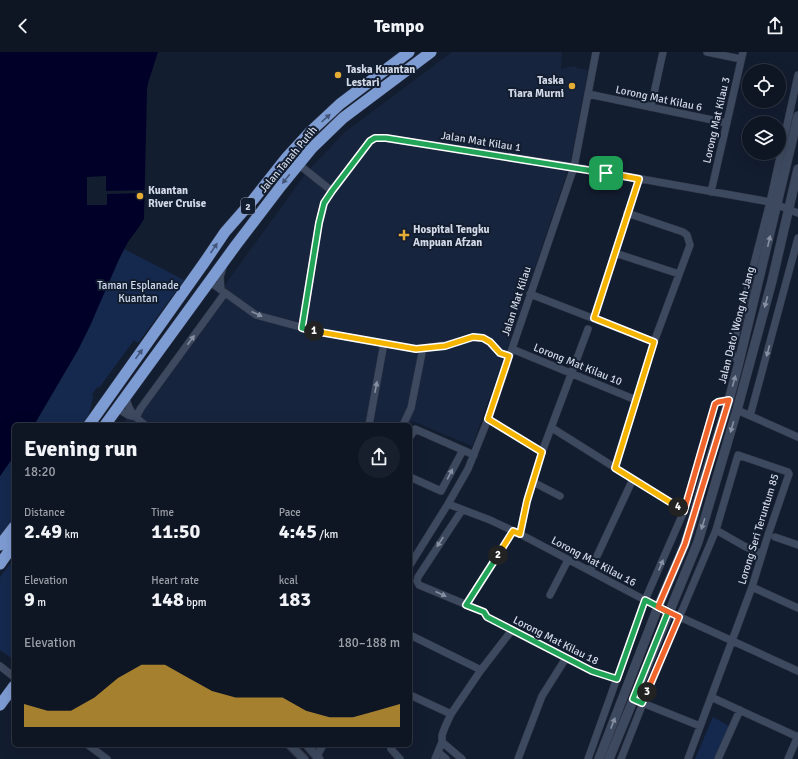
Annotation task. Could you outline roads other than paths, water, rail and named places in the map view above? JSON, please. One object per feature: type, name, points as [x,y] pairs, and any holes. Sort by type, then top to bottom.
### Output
[{"type":"highway","name":"Jalan Tanah Putih","points":[[91,423],[225,232],[287,157],[310,132],[350,96],[409,52]]},
{"type":"highway","name":"Jalan Tanah Putih","points":[[106,423],[236,245],[298,164],[343,118],[430,52]]},
{"type":"highway","points":[[204,263],[208,270],[214,268],[236,245]]},
{"type":"highway","points":[[99,412],[117,408],[117,386]]},
{"type":"highway","points":[[0,545],[12,530]]},
{"type":"highway","points":[[0,564],[12,547]]},
{"type":"highway","points":[[0,705],[12,689]]},
{"type":"main road","name":"Jalan Dato' Wong Ah Jang","points":[[599,759],[658,607],[687,538],[739,362],[763,265],[774,204],[798,116]]},
{"type":"main road","name":"Jalan Dato' Wong Ah Jang","points":[[609,759],[698,542],[737,410],[772,281],[795,210],[798,169]]},
{"type":"street","name":"Jalan Mat Kilau","points":[[412,562],[468,469],[488,419],[574,167],[596,52]]},
{"type":"street","points":[[651,107],[663,52]]},
{"type":"street","points":[[707,52],[742,55]]},
{"type":"street","name":"Lorong Mat Kilau 3","points":[[711,192],[742,55]]},
{"type":"street","points":[[739,362],[731,353],[754,262],[774,204],[798,75]]},
{"type":"street","name":"Lorong Mat Kilau 6","points":[[588,94],[727,123]]},
{"type":"street","name":"Jalan Mat Kilau 1","points":[[302,328],[321,211],[324,203],[370,141],[375,138],[380,137],[574,167],[774,204],[795,210]]},
{"type":"street","points":[[298,164],[332,191]]},
{"type":"street","points":[[594,318],[639,179]]},
{"type":"street","points":[[615,468],[654,342],[679,274],[689,241],[687,235],[683,232],[628,213]]},
{"type":"street","points":[[750,416],[798,238]]},
{"type":"street","points":[[615,253],[679,274]]},
{"type":"street","points":[[136,417],[223,292],[220,277],[227,258]]},
{"type":"street","points":[[754,262],[763,265]]},
{"type":"street","points":[[772,281],[785,286]]},
{"type":"street","points":[[210,282],[256,315],[302,328],[410,348],[445,346],[473,337],[483,338],[490,342],[500,353],[509,356]]},
{"type":"street","points":[[746,292],[756,295]]},
{"type":"street","points":[[530,294],[654,342]]},
{"type":"street","points":[[466,605],[516,533],[542,452],[588,329]]},
{"type":"street","points":[[369,423],[384,343]]},
{"type":"street","points":[[404,423],[411,408],[423,348]]},
{"type":"street","name":"Lorong Mat Kilau 10","points":[[512,349],[636,400]]},
{"type":"street","points":[[126,396],[127,406],[131,413],[143,423]]},
{"type":"street","points":[[588,759],[645,600],[684,511],[715,404],[729,400]]},
{"type":"street","points":[[117,408],[128,415],[136,417]]},
{"type":"street","points":[[737,410],[798,437]]},
{"type":"street","points":[[488,419],[542,452]]},
{"type":"street","points":[[412,433],[415,428],[474,455]]},
{"type":"street","points":[[552,428],[684,511]]},
{"type":"street","points":[[412,478],[441,491],[463,450]]},
{"type":"street","name":"Lorong Seri Teruntum 85","points":[[688,759],[752,587],[788,473],[738,455],[727,494]]},
{"type":"street","points":[[590,571],[633,479]]},
{"type":"street","points":[[533,482],[560,496]]},
{"type":"street","points":[[621,759],[642,703],[716,530],[727,494],[715,487]]},
{"type":"street","name":"Lorong Mat Kilau 16","points":[[448,504],[516,533],[668,612],[798,671]]},
{"type":"street","name":"Lorong Mat Kilau 18","points":[[462,510],[418,577],[417,581],[420,585],[484,612],[487,617],[592,671],[617,679]]},
{"type":"street","points":[[716,530],[744,546],[762,554]]},
{"type":"street","points":[[774,537],[798,545]]},
{"type":"street","points":[[550,595],[568,560]]},
{"type":"street","points":[[752,587],[798,608]]},
{"type":"street","points":[[446,759],[436,756],[442,742],[442,735],[451,714],[512,630]]},
{"type":"street","points":[[412,636],[482,670]]},
{"type":"street","points":[[518,759],[542,696],[566,658]]},
{"type":"street","points":[[0,666],[12,675]]},
{"type":"street","points":[[711,697],[798,736],[788,759]]},
{"type":"street","points":[[412,698],[451,714]]},
{"type":"street","points":[[633,699],[700,726]]},
{"type":"street","points":[[718,759],[740,710]]},
{"type":"street","points":[[442,742],[462,759]]},
{"type":"street","points":[[91,747],[107,759]]},
{"type":"street","points":[[292,747],[304,759]]},
{"type":"street","points":[[309,747],[318,758],[322,747]]},
{"type":"street","points":[[390,747],[391,750],[400,759]]},
{"type":"place","name":"Taska Kuantan Lestari","points":[[338,75]]},
{"type":"place","name":"Taska Tiara Murni","points":[[572,86]]},
{"type":"place","name":"Kuantan River Cruise","points":[[140,196]]},
{"type":"place","name":"Hospital Tengku Ampuan Afzan","points":[[404,235]]},
{"type":"park label","name":"Taman Esplanade Kuantan","points":[[138,291]]}]
